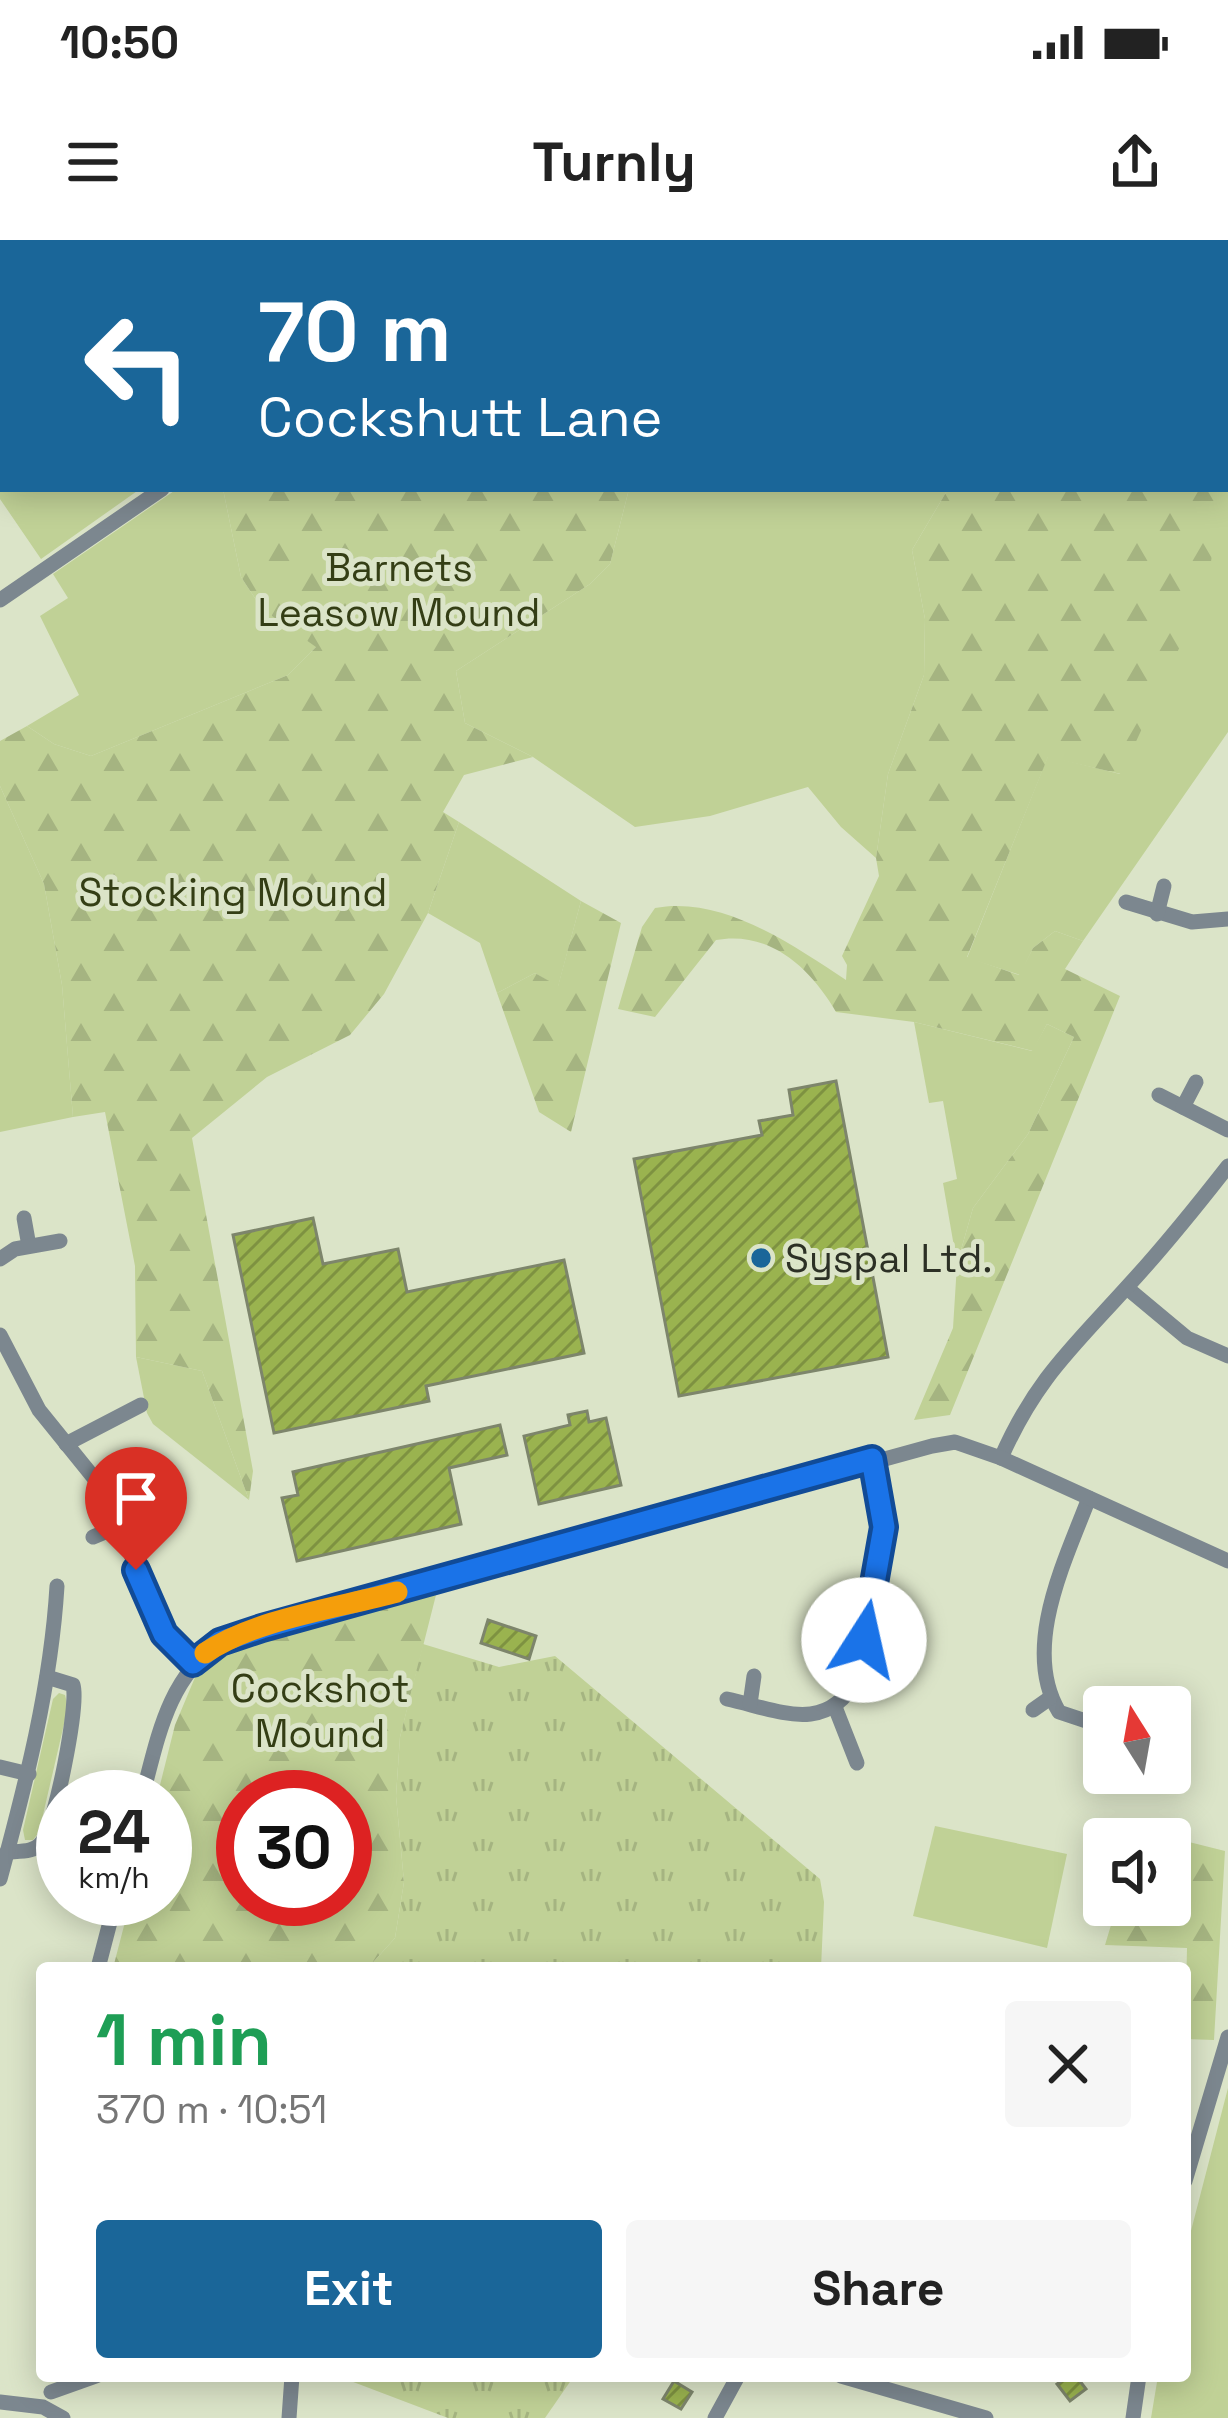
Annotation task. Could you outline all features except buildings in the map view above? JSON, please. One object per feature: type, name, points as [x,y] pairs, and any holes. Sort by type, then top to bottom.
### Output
[{"type":"street","points":[[0,600],[157,492]]},
{"type":"street","points":[[1157,914],[1164,886]]},
{"type":"street","points":[[1126,902],[1192,922],[1228,919]]},
{"type":"street","points":[[1183,1108],[1196,1082]]},
{"type":"street","points":[[1159,1095],[1228,1130]]},
{"type":"street","points":[[1001,1458],[1018,1417],[1054,1364],[1127,1288],[1228,1166]]},
{"type":"street","points":[[24,1218],[29,1246]]},
{"type":"street","points":[[0,1258],[29,1246],[60,1241]]},
{"type":"street","points":[[1127,1288],[1186,1338],[1228,1356]]},
{"type":"street","points":[[0,1335],[39,1410],[94,1478],[164,1634],[193,1663]]},
{"type":"street","points":[[66,1444],[141,1405]]},
{"type":"street","points":[[149,1770],[161,1723],[180,1680],[220,1642],[872,1459],[955,1442],[1001,1458],[1228,1561]]},
{"type":"street","points":[[728,1699],[799,1715],[821,1714],[835,1707],[857,1678],[884,1527],[872,1459]]},
{"type":"street","points":[[1083,1720],[1059,1712],[1050,1698],[1042,1648],[1063,1566],[1089,1498]]},
{"type":"street","points":[[93,1537],[119,1526]]},
{"type":"street","points":[[0,1879],[28,1774],[57,1586]]},
{"type":"street","points":[[750,1704],[754,1676]]},
{"type":"street","points":[[7,1852],[32,1850],[44,1840],[62,1772],[76,1698],[73,1685],[46,1677]]},
{"type":"street","points":[[1034,1710],[1050,1698]]},
{"type":"street","points":[[835,1707],[857,1763]]},
{"type":"street","points":[[0,1767],[28,1774]]},
{"type":"street","points":[[100,1962],[109,1926]]},
{"type":"street","points":[[1191,2161],[1228,2037]]},
{"type":"street","points":[[0,2402],[78,2382]]},
{"type":"street","points":[[289,2418],[292,2382]]},
{"type":"street","points":[[715,2418],[735,2382]]},
{"type":"street","points":[[862,2382],[986,2418]]},
{"type":"street","points":[[1133,2418],[1137,2382]]},
{"type":"street","points":[[49,2392],[63,2418]]},
{"type":"green space","points":[[0,492],[136,492],[41,559],[0,499]]},
{"type":"green space","points":[[173,492],[224,492],[241,577],[262,609],[317,646],[288,675],[91,756],[54,744],[27,726],[79,695],[40,616],[68,598],[53,574]]},
{"type":"green space","name":"Stocking Mound","points":[[224,492],[628,492],[610,564],[590,584],[456,671],[465,723],[533,757],[464,775],[443,812],[459,822],[428,913],[384,994],[350,1035],[267,1077],[192,1138],[253,1471],[249,1500],[202,1371],[136,1357],[135,1266],[105,1112],[73,1117],[62,985],[44,884],[0,786],[0,741],[27,726],[54,744],[91,756],[288,675],[316,647],[262,609],[241,577]]},
{"type":"green space","points":[[628,492],[946,492],[912,550],[925,619],[924,675],[888,774],[876,858],[841,827],[808,787],[710,816],[635,827],[533,757],[465,723],[456,671],[590,584],[610,564]]},
{"type":"green space","points":[[946,492],[1222,492],[1207,588],[1121,774],[1048,757],[967,957],[1019,975],[1033,948],[1055,931],[1083,941],[1065,969],[1120,996],[950,1415],[914,1420],[953,1328],[957,1264],[973,1208],[1028,1134],[1074,1037],[1047,1024],[1033,1051],[914,1022],[836,1012],[814,981],[787,956],[736,938],[716,940],[655,1017],[618,1009],[642,927],[655,908],[681,906],[732,916],[781,939],[846,980],[842,956],[879,876],[876,858],[888,774],[924,675],[925,619],[912,550]]},
{"type":"green space","points":[[1221,492],[1228,492],[1228,732],[1083,941],[1055,931],[1033,948],[1020,975],[967,958],[1048,756],[1120,774]]},
{"type":"green space","points":[[0,786],[44,884],[62,985],[73,1117],[0,1132]]},
{"type":"green space","points":[[459,822],[581,901],[558,987],[535,973],[497,993],[480,943],[428,913]]},
{"type":"green space","points":[[581,901],[621,923],[571,1132],[539,1112],[497,993],[535,973],[558,986]]},
{"type":"green space","points":[[914,1022],[1032,1051],[1047,1024],[1074,1037],[1028,1134],[973,1208],[957,1264],[943,1183],[957,1179],[943,1101],[929,1103]]},
{"type":"green space","points":[[136,1357],[202,1371],[249,1500],[153,1424]]},
{"type":"green space","name":"Cockshot Mound","points":[[436,1595],[400,1737],[396,1796],[404,1882],[395,1938],[373,1962],[115,1962],[124,1926],[192,1926],[192,1770],[164,1770],[175,1725],[196,1675],[237,1643]]},
{"type":"green space","points":[[423,1644],[499,1667],[555,1656],[820,1879],[824,1902],[821,1962],[373,1962],[395,1938],[404,1882],[396,1796],[400,1737]]},
{"type":"green space","points":[[59,1693],[65,1695],[68,1707],[53,1770],[37,1770],[53,1699]]},
{"type":"green space","points":[[36,1773],[36,1836],[25,1840]]},
{"type":"green space","points":[[935,1826],[1067,1854],[1047,1948],[913,1916]]},
{"type":"green space","points":[[1191,1842],[1225,1851],[1214,2040],[1191,2039],[1187,1948],[1105,1945],[1111,1926],[1191,1926]]},
{"type":"green space","points":[[1228,2088],[1228,2418],[1151,2418],[1157,2382],[1191,2382],[1191,2231]]},
{"type":"green space","points":[[353,2382],[570,2382],[545,2418],[448,2418]]},
{"type":"slow traffic","points":[[205,1653],[220,1642],[262,1628],[397,1592]]},
{"type":"place","name":"Syspal Ltd.","points":[[761,1258]]},
{"type":"route","points":[[136,1570],[164,1634],[193,1663],[220,1642],[262,1628],[872,1459],[884,1527],[864,1640]]},
{"type":"park label","name":"Barnets Leasow Mound","points":[[399,590]]}]
